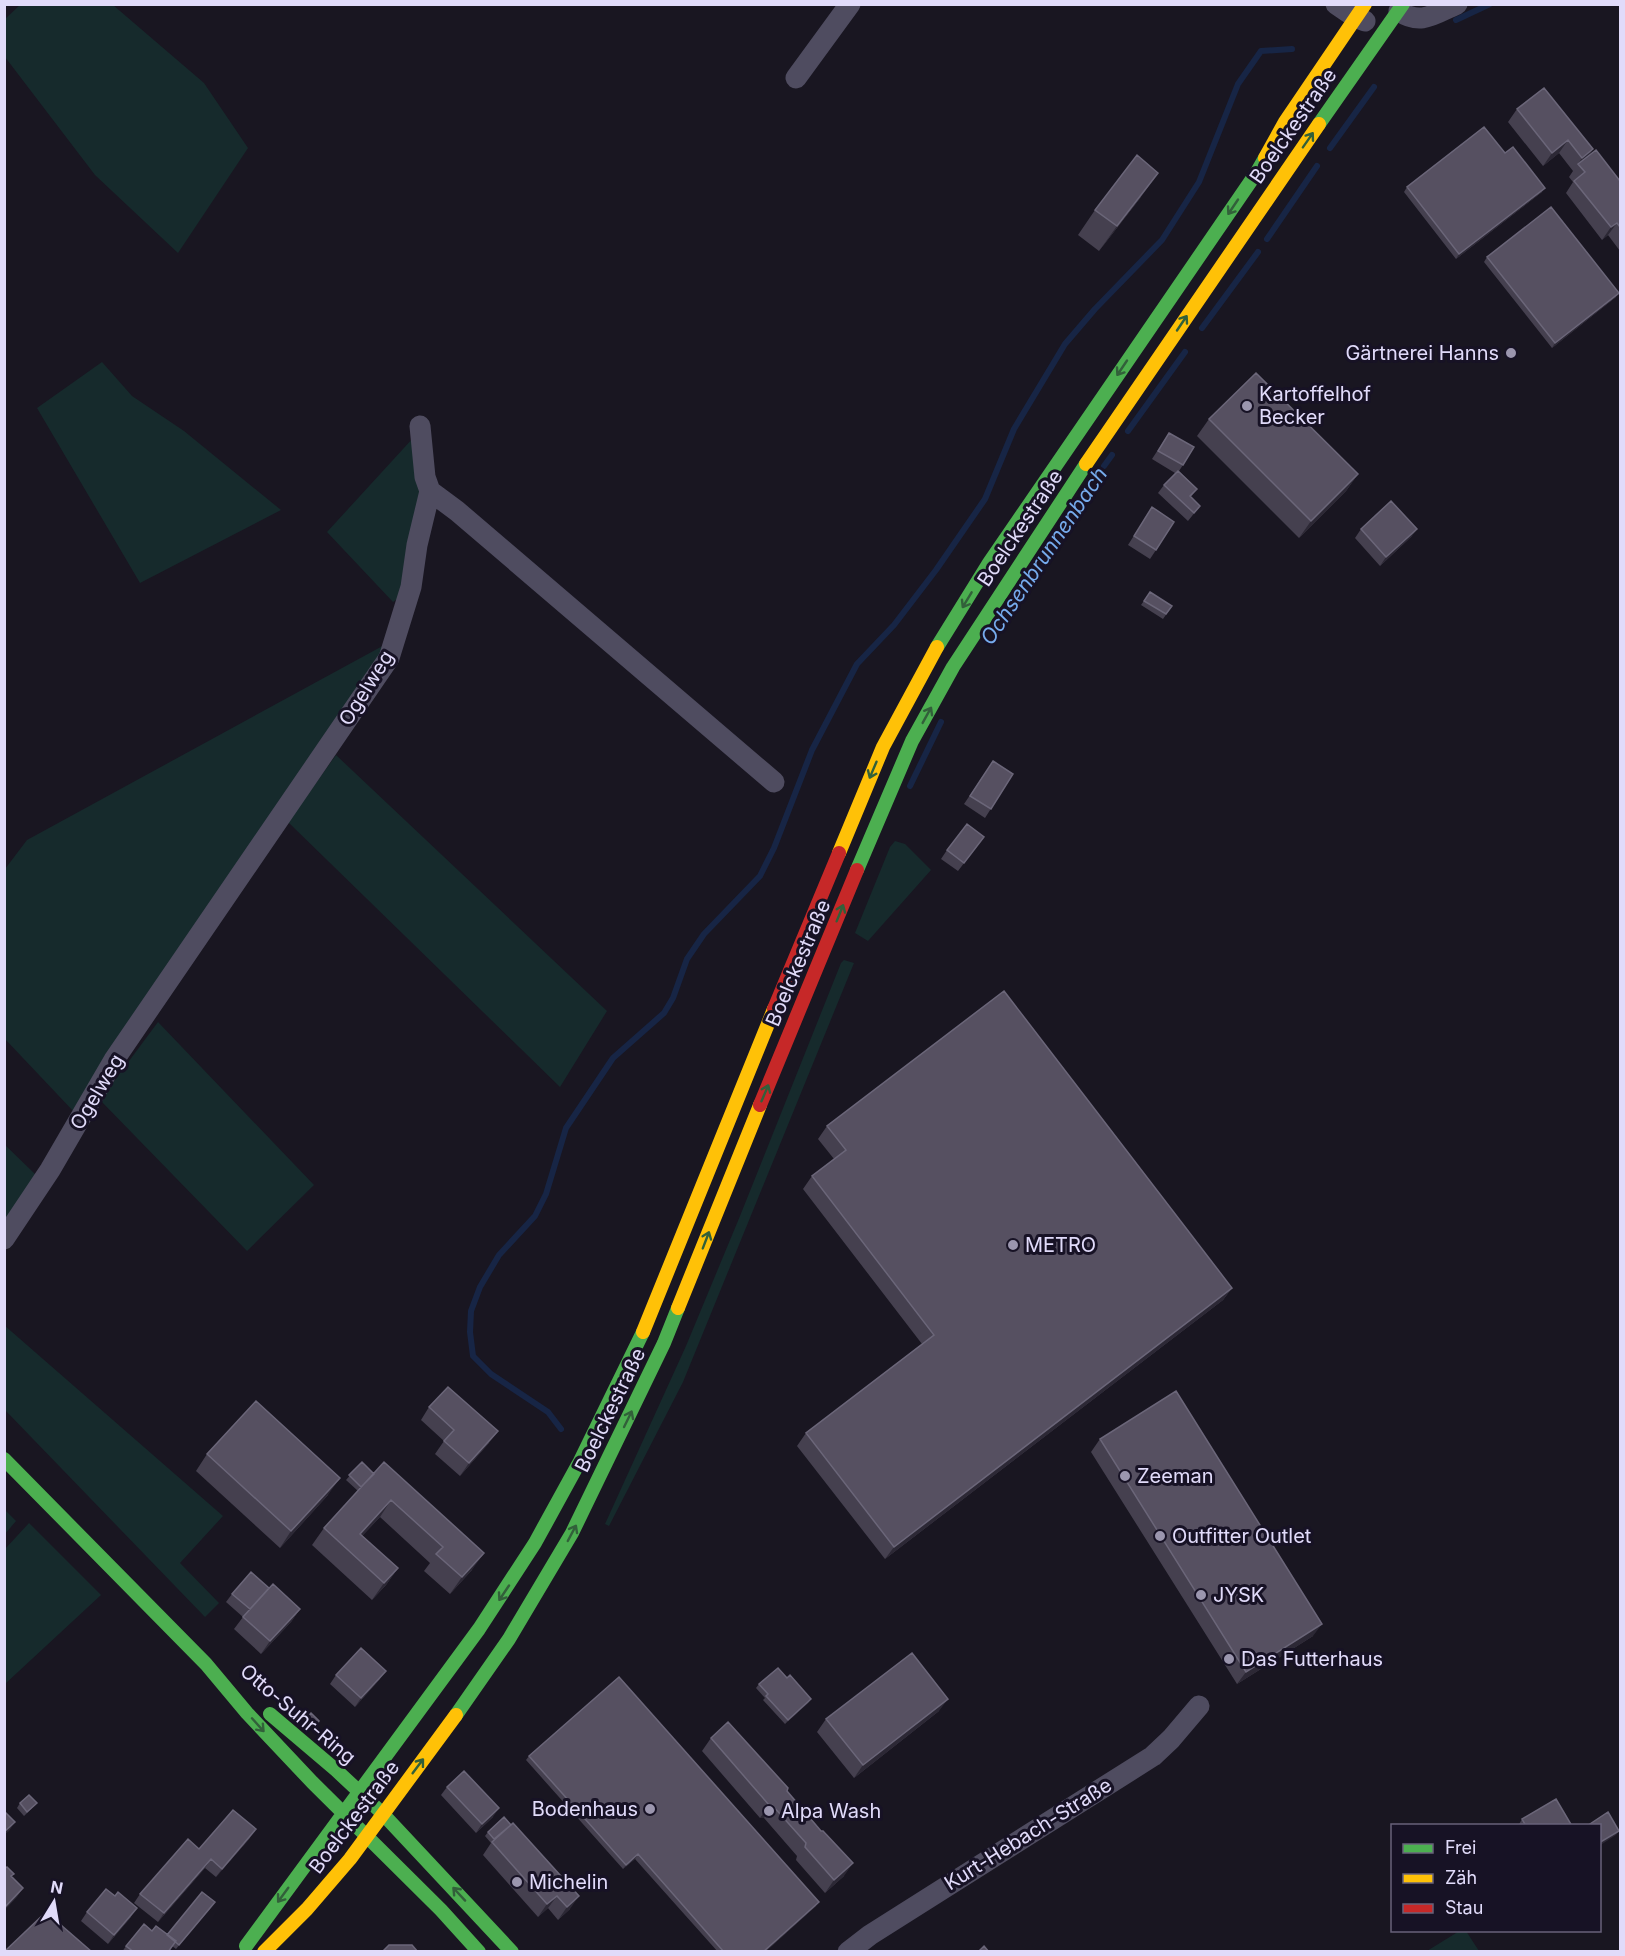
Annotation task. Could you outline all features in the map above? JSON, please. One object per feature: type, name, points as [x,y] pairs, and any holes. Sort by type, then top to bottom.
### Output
[{"type":"main road","name":"Boelckestraße","points":[[242,1952],[510,1584],[580,1461],[645,1327],[879,757],[929,661],[989,563],[1250,182],[1285,122],[1362,8]]},
{"type":"main road","name":"Boelckestraße","points":[[264,1952],[317,1898],[350,1859],[509,1639],[572,1533],[653,1368],[680,1306],[742,1147],[881,810],[912,741],[953,667],[997,597],[1138,386],[1401,8]]},
{"type":"main road","name":"Otto-Suhr-Ring","points":[[4,1459],[207,1664],[247,1713],[342,1813],[441,1910],[479,1952]]},
{"type":"main road","name":"Otto-Suhr-Ring","points":[[207,1664],[360,1791],[512,1952]]},
{"type":"street","points":[[796,78],[850,4]]},
{"type":"street","points":[[1336,4],[1362,8],[1385,29]]},
{"type":"street","points":[[1401,8],[1407,17],[1418,20],[1457,4]]},
{"type":"street","points":[[420,426],[425,477],[429,491],[457,511],[774,782]]},
{"type":"street","name":"Ogelweg","points":[[4,1239],[50,1170],[114,1060],[388,658],[411,587],[417,545],[429,491]]},
{"type":"street","name":"Kurt-Hebach-Straße","points":[[848,1952],[908,1910],[1153,1756],[1199,1706]]},
{"type":"green space","points":[[20,5],[113,5],[204,83],[248,148],[178,253],[95,175],[5,57],[5,19]]},
{"type":"green space","points":[[102,362],[132,396],[184,431],[281,510],[140,583],[37,408]]},
{"type":"green space","points":[[414,437],[420,500],[399,598],[393,602],[327,532]]},
{"type":"green space","points":[[388,643],[75,1113],[5,1039],[5,869],[27,840]]},
{"type":"green space","points":[[336,755],[607,1011],[560,1087],[288,822]]},
{"type":"green space","points":[[895,841],[905,844],[931,870],[868,941],[855,933],[890,847]]},
{"type":"green space","points":[[844,960],[854,963],[683,1382],[609,1526],[605,1524],[686,1346]]},
{"type":"green space","points":[[158,1022],[314,1185],[247,1251],[100,1100]]},
{"type":"green space","points":[[4,1144],[36,1175],[6,1218],[4,1217]]},
{"type":"green space","points":[[4,1325],[223,1516],[180,1563],[219,1603],[205,1617],[5,1410]]},
{"type":"green space","points":[[4,1509],[16,1521],[5,1534],[4,1534]]},
{"type":"green space","points":[[29,1523],[101,1595],[5,1684],[5,1549]]},
{"type":"green space","points":[[1458,1932],[1467,1932],[1479,1951],[1427,1951]]},
{"type":"building","points":[[1544,88],[1593,149],[1582,158],[1568,140],[1552,153],[1517,109]]},
{"type":"building","points":[[1484,127],[1505,153],[1513,147],[1545,188],[1459,254],[1407,187]]},
{"type":"building","points":[[1596,150],[1620,181],[1620,227],[1617,223],[1611,227],[1574,181],[1585,172],[1578,164]]},
{"type":"building","points":[[1137,155],[1158,173],[1117,226],[1095,210]]},
{"type":"building","points":[[1551,207],[1619,293],[1555,343],[1487,257]]},
{"type":"building","points":[[1256,373],[1358,474],[1311,521],[1209,419]]},
{"type":"building","points":[[1169,433],[1194,447],[1183,465],[1158,451]]},
{"type":"building","points":[[1178,471],[1197,489],[1190,496],[1200,506],[1194,513],[1164,485]]},
{"type":"building","points":[[1391,501],[1417,529],[1386,557],[1361,529]]},
{"type":"building","points":[[1152,507],[1174,522],[1156,550],[1134,536]]},
{"type":"building","points":[[1150,592],[1172,606],[1166,614],[1144,601]]},
{"type":"building","points":[[993,761],[1013,774],[991,809],[970,796]]},
{"type":"building","points":[[967,824],[984,837],[964,863],[947,850]]},
{"type":"building","name":"METRO","points":[[1004,991],[1232,1288],[894,1547],[806,1433],[934,1335],[812,1176],[846,1150],[827,1126]]},
{"type":"building","points":[[448,1387],[498,1431],[469,1463],[444,1441],[454,1430],[429,1407]]},
{"type":"building","points":[[1176,1391],[1322,1624],[1246,1672],[1100,1439]]},
{"type":"building","points":[[256,1401],[340,1478],[291,1531],[207,1454]]},
{"type":"building","points":[[362,1462],[374,1474],[361,1487],[349,1475]]},
{"type":"building","points":[[384,1462],[484,1553],[462,1577],[436,1554],[443,1547],[391,1500],[360,1534],[398,1568],[384,1583],[324,1528]]},
{"type":"building","points":[[251,1572],[269,1588],[250,1609],[232,1594]]},
{"type":"building","points":[[273,1584],[300,1609],[270,1641],[243,1617]]},
{"type":"building","points":[[361,1648],[386,1671],[361,1698],[336,1675]]},
{"type":"building","points":[[912,1653],[948,1699],[863,1765],[826,1719]]},
{"type":"building","points":[[778,1668],[787,1678],[790,1675],[811,1699],[788,1720],[766,1696],[768,1694],[759,1684]]},
{"type":"building","name":"Bodenhaus","points":[[619,1677],[819,1902],[763,1952],[724,1952],[638,1854],[626,1865],[529,1756]]},
{"type":"building","points":[[311,1713],[319,1721],[317,1725],[308,1716]]},
{"type":"building","points":[[728,1722],[788,1788],[787,1791],[821,1831],[853,1863],[834,1880],[805,1847],[806,1843],[772,1805],[769,1805],[711,1738]]},
{"type":"building","points":[[464,1771],[499,1808],[482,1824],[447,1787]]},
{"type":"building","points":[[29,1795],[37,1803],[27,1812],[20,1803]]},
{"type":"building","points":[[1556,1799],[1571,1824],[1525,1824],[1522,1819]]},
{"type":"building","points":[[233,1810],[256,1829],[222,1869],[211,1859],[164,1913],[140,1894],[188,1839],[199,1849]]},
{"type":"building","points":[[4,1811],[15,1822],[4,1832]]},
{"type":"building","points":[[1608,1812],[1619,1831],[1601,1842],[1601,1824],[1590,1824]]},
{"type":"building","points":[[504,1817],[511,1825],[494,1839],[488,1832]]},
{"type":"building","points":[[513,1823],[579,1896],[567,1907],[557,1896],[547,1904],[492,1842]]},
{"type":"building","points":[[7,1867],[14,1874],[11,1876],[23,1888],[4,1908],[4,1869]]},
{"type":"building","points":[[106,1889],[115,1896],[118,1892],[137,1908],[114,1935],[87,1912]]},
{"type":"building","points":[[202,1892],[215,1902],[179,1945],[167,1935]]},
{"type":"building","points":[[46,1912],[92,1952],[4,1952]]},
{"type":"building","points":[[144,1924],[152,1931],[156,1926],[176,1941],[168,1952],[134,1952],[126,1946]]},
{"type":"building","points":[[389,1945],[412,1945],[418,1952],[382,1952]]},
{"type":"building","points":[[984,1946],[989,1952],[978,1952]]},
{"type":"waterway","name":"Ochsenbrunnenbach","points":[[1456,20],[1490,4]]},
{"type":"waterway","points":[[561,1429],[548,1412],[491,1374],[473,1356],[470,1332],[471,1311],[480,1287],[499,1255],[535,1216],[546,1194],[566,1128],[613,1058],[664,1013],[673,998],[687,959],[704,934],[760,876],[774,848],[812,750],[857,664],[894,625],[936,570],[985,499],[1014,429],[1065,344],[1095,309],[1162,240],[1199,182],[1238,84],[1261,51],[1292,49]]},
{"type":"waterway","name":"Ochsenbrunnenbach","points":[[1330,148],[1374,87]]},
{"type":"waterway","name":"Ochsenbrunnenbach","points":[[1267,239],[1317,166]]},
{"type":"waterway","name":"Ochsenbrunnenbach","points":[[1202,328],[1258,252]]},
{"type":"waterway","name":"Ochsenbrunnenbach","points":[[1128,431],[1185,352]]},
{"type":"waterway","name":"Ochsenbrunnenbach","points":[[1104,466],[1112,455]]},
{"type":"waterway","name":"Ochsenbrunnenbach","points":[[910,786],[941,722]]},
{"type":"traffic: fast","points":[[1319,124],[1403,4]]},
{"type":"traffic: fast","points":[[937,647],[989,563],[1265,158]]},
{"type":"traffic: fast","points":[[857,870],[912,741],[953,667],[1086,464]]},
{"type":"traffic: fast","points":[[456,1715],[509,1639],[572,1533],[664,1343],[678,1308]]},
{"type":"traffic: fast","points":[[246,1946],[479,1629],[535,1543],[580,1461],[643,1332]]},
{"type":"traffic: fast","points":[[4,1459],[206,1664],[247,1713],[312,1782],[441,1910],[479,1952]]},
{"type":"traffic: fast","points":[[270,1714],[382,1813],[512,1952]]},
{"type":"traffic: slow","points":[[1265,158],[1285,122],[1365,4]]},
{"type":"traffic: slow","points":[[1086,464],[1319,124]]},
{"type":"traffic: slow","points":[[839,853],[883,747],[937,647]]},
{"type":"traffic: slow","points":[[643,1332],[774,1009]]},
{"type":"traffic: slow","points":[[678,1308],[760,1105]]},
{"type":"traffic: slow","points":[[264,1952],[307,1909],[350,1859],[456,1715]]},
{"type":"traffic: jam","points":[[774,1009],[839,853]]},
{"type":"traffic: jam","points":[[760,1105],[857,870]]},
{"type":"place","name":"Gärtnerei Hanns","points":[[1511,353]]},
{"type":"place","name":"Kartoffelhof Becker","points":[[1247,406]]},
{"type":"place","name":"METRO","points":[[1013,1245]]},
{"type":"place","name":"Zeeman","points":[[1125,1476]]},
{"type":"place","name":"Outfitter Outlet","points":[[1160,1536]]},
{"type":"place","name":"JYSK","points":[[1201,1595]]},
{"type":"place","name":"Das Futterhaus","points":[[1229,1659]]},
{"type":"place","name":"Bodenhaus","points":[[650,1809]]},
{"type":"place","name":"Alpa Wash","points":[[769,1811]]},
{"type":"place","name":"Michelin","points":[[517,1882]]}]
